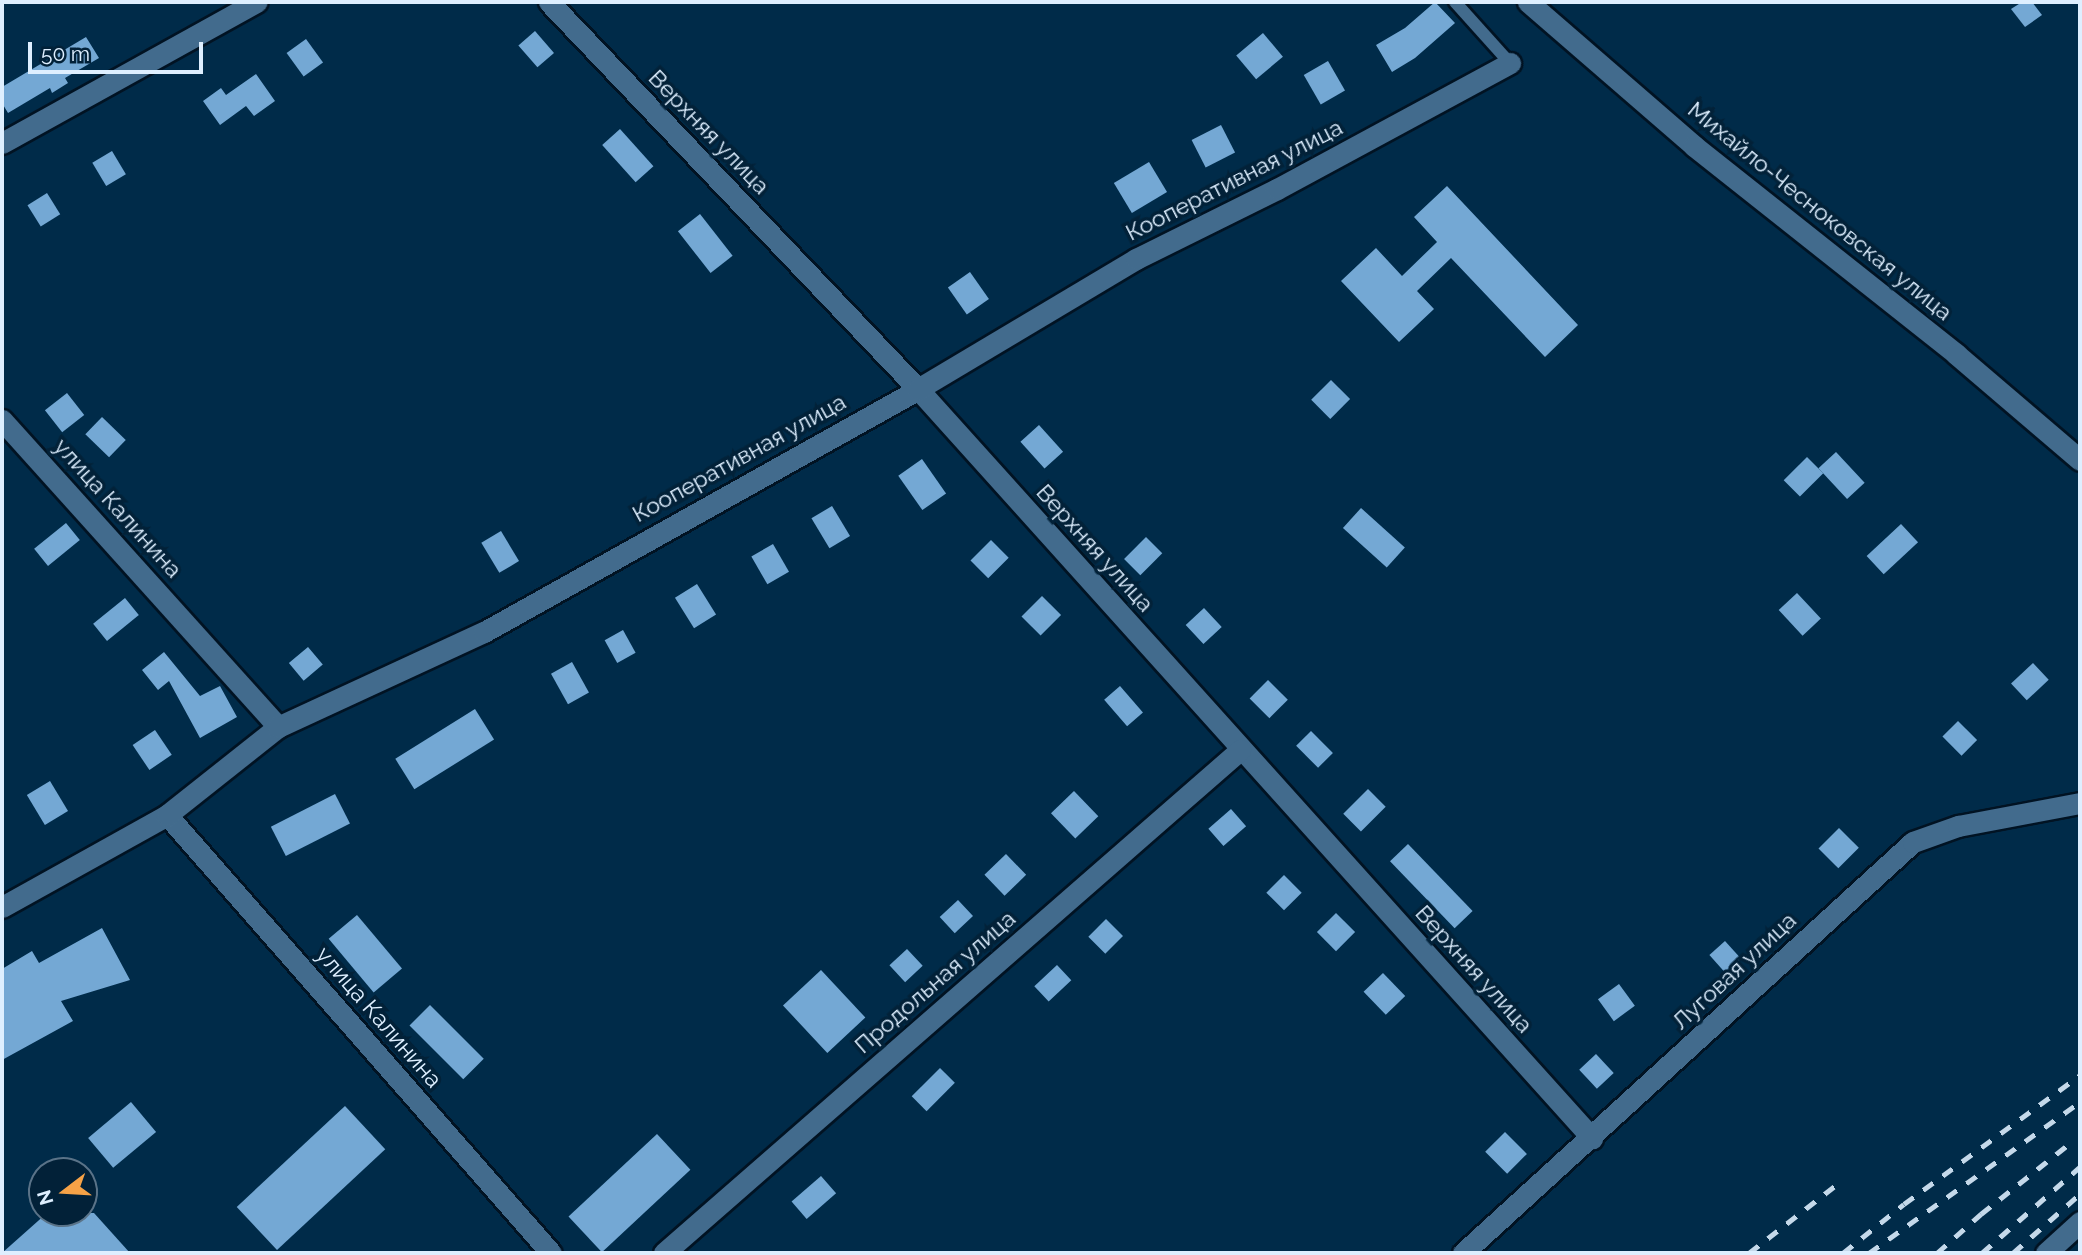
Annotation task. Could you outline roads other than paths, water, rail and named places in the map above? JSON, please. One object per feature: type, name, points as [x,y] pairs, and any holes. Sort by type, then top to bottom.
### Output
[{"type":"street","points":[[2,143],[256,2]]},
{"type":"street","name":"Верхняя улица","points":[[549,2],[918,389],[1240,750],[1592,1138]]},
{"type":"street","name":"Михайло-Чесноковская улица","points":[[1528,2],[1694,146],[1956,354],[2080,460]]},
{"type":"street","name":"Кооперативная улица","points":[[2,907],[167,816],[278,727],[484,632],[918,389],[1136,259],[1277,189],[1510,63]]},
{"type":"street","name":"улица Калинина","points":[[2,420],[278,727]]},
{"type":"street","name":"Продольная улица","points":[[664,1253],[1240,750]]},
{"type":"street","name":"Луговая улица","points":[[1463,1253],[1913,842],[1958,826],[2080,803]]},
{"type":"street","name":"улица Калинина","points":[[167,816],[551,1253]]},
{"type":"street","points":[[2046,1253],[2080,1222]]},
{"type":"lane","points":[[1455,2],[1510,63]]},
{"type":"railway","points":[[1843,1253],[1904,1204],[2080,1075]]},
{"type":"railway","points":[[1869,1253],[2080,1102]]},
{"type":"railway","points":[[1937,1253],[2069,1144]]},
{"type":"railway","points":[[1982,1253],[2080,1167]]},
{"type":"railway","points":[[1749,1253],[1841,1181]]},
{"type":"railway","points":[[2013,1253],[2080,1194]]}]
